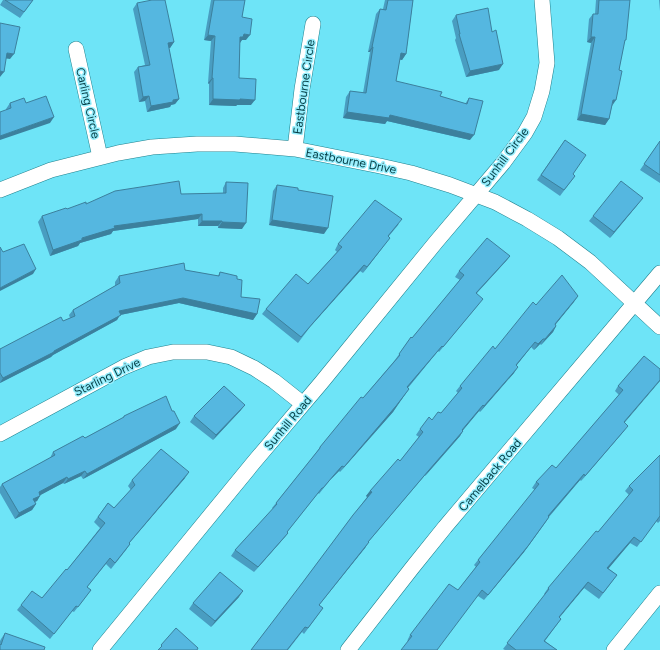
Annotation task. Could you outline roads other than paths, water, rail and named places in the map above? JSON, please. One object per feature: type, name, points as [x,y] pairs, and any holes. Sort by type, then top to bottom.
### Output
[{"type":"street","name":"Sunhill Circle","points":[[475,195],[503,163],[525,133],[534,117],[542,91],[547,63],[542,0]]},
{"type":"street","name":"Eastbourne Circle","points":[[295,150],[302,88],[313,24]]},
{"type":"street","name":"Carling Circle","points":[[76,49],[100,157]]},
{"type":"street","name":"Eastbourne Drive","points":[[0,190],[51,170],[100,157],[152,147],[197,144],[235,144],[295,150],[411,173],[495,202],[558,238],[590,262],[660,327]]},
{"type":"street","name":"Sunhill Road","points":[[100,650],[475,195]]},
{"type":"street","name":"Camelback Road","points":[[348,650],[445,527],[660,273]]},
{"type":"street","name":"Starling Drive","points":[[0,434],[124,367],[148,358],[173,352],[207,352],[232,357],[254,368],[274,381],[303,404]]},
{"type":"street","points":[[614,650],[660,592]]}]
